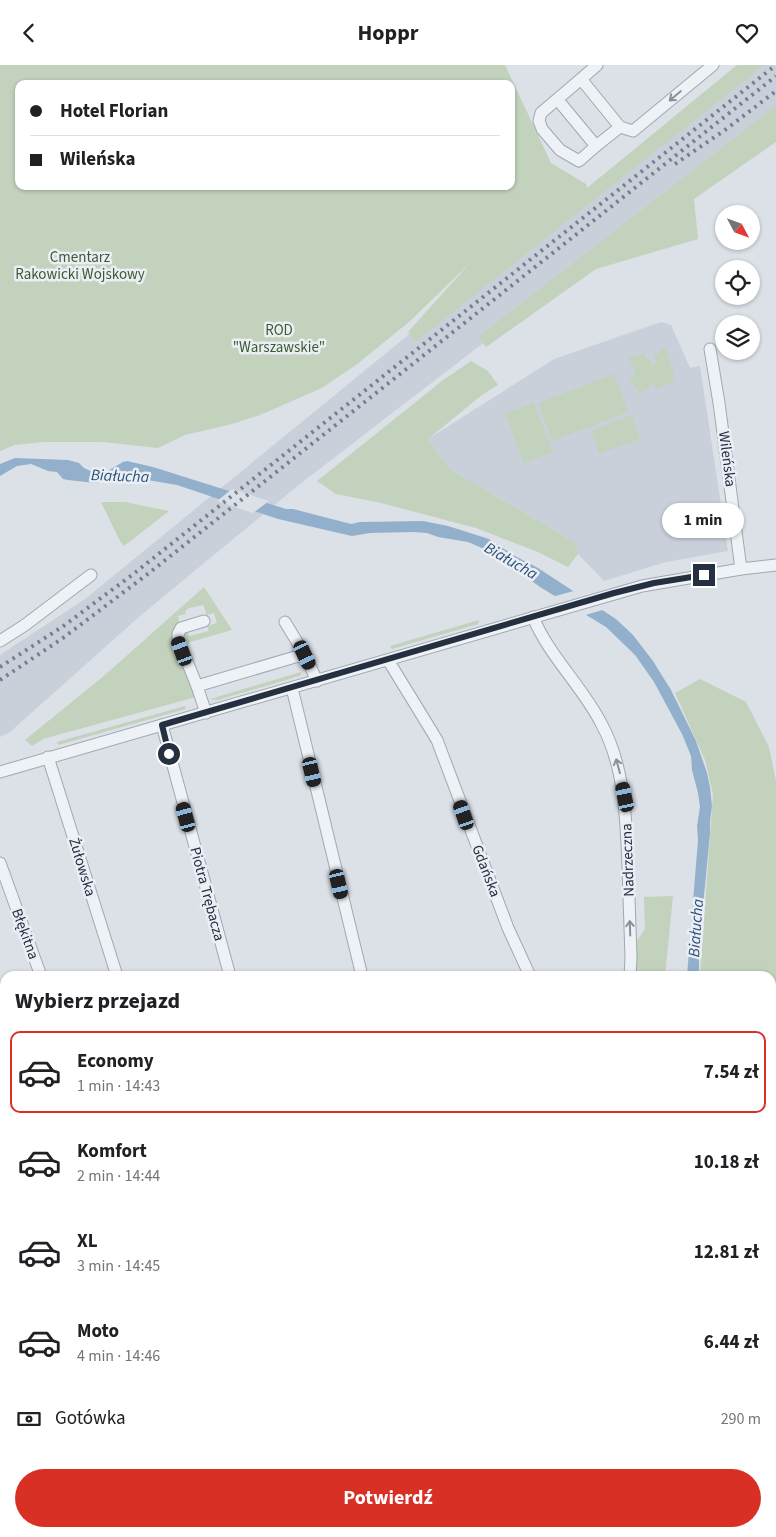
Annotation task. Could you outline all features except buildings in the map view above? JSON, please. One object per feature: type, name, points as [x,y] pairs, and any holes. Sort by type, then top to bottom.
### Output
[{"type":"street","points":[[597,65],[541,113],[539,121],[560,150],[579,161],[620,127]]},
{"type":"street","points":[[581,79],[620,127],[633,131],[713,65]]},
{"type":"street","points":[[562,105],[596,146]]},
{"type":"street","name":"Wileńska","points":[[710,349],[742,569]]},
{"type":"street","points":[[0,772],[614,593],[654,583],[776,565]]},
{"type":"street","points":[[0,641],[91,575]]},
{"type":"street","name":"Nadrzeczna","points":[[534,617],[544,639],[601,722],[618,765],[625,797],[627,825],[630,971]]},
{"type":"street","points":[[204,621],[182,628],[178,633],[178,639],[206,713]]},
{"type":"street","points":[[285,622],[305,655],[316,681]]},
{"type":"street","points":[[197,686],[305,655]]},
{"type":"street","name":"Gdańska","points":[[388,660],[437,739],[508,928],[528,971]]},
{"type":"street","points":[[292,688],[361,971]]},
{"type":"street","name":"Piotra Trębacza","points":[[162,725],[229,971]]},
{"type":"street","name":"Żułowska","points":[[48,757],[115,971]]},
{"type":"street","name":"Błękitna","points":[[0,863],[39,971]]},
{"type":"shaded area","points":[[739,65],[776,65],[776,118],[300,484],[140,616],[10,732],[0,737],[0,655],[85,599]]},
{"type":"shaded area","points":[[661,322],[671,325],[690,368],[700,366],[728,551],[666,562],[604,581],[578,554],[576,543],[450,469],[428,439],[554,359]]},
{"type":"green space","points":[[0,65],[505,65],[512,80],[15,80],[15,190],[515,190],[515,86],[551,163],[586,184],[587,188],[737,65],[764,65],[415,342],[408,332],[470,263],[409,322],[356,365],[322,388],[260,415],[185,435],[158,448],[103,442],[43,442],[15,445],[0,451]]},
{"type":"green space","points":[[776,106],[776,142],[694,199],[698,239],[596,269],[486,347],[478,337]]},
{"type":"green space","points":[[665,348],[672,366],[669,369],[672,368],[675,376],[672,378],[673,382],[656,389],[653,384],[649,385],[647,390],[639,394],[630,378],[636,375],[629,358],[644,353],[651,365],[657,363],[654,355],[660,353],[659,350]]},
{"type":"green space","points":[[471,361],[488,371],[498,385],[482,395],[428,439],[450,469],[576,543],[578,554],[568,567],[538,552],[476,528],[381,503],[336,494],[317,481],[442,381]]},
{"type":"green space","points":[[614,374],[628,412],[552,441],[538,403]]},
{"type":"green space","points":[[534,403],[553,452],[524,463],[505,414]]},
{"type":"green space","points":[[631,415],[640,439],[599,454],[591,431]]},
{"type":"green space","points":[[101,502],[125,502],[169,511],[124,546]]},
{"type":"green space","points":[[204,587],[232,630],[187,643],[186,632],[188,632],[189,636],[209,631],[207,626],[217,623],[214,613],[207,615],[203,605],[189,608],[185,611],[186,614],[178,616],[196,697],[43,739],[32,746],[25,740],[105,675]]},
{"type":"green space","points":[[479,620],[478,624],[392,649],[390,646]]},
{"type":"green space","points":[[301,672],[301,675],[296,677],[218,700],[210,699]]},
{"type":"green space","points":[[700,679],[746,702],[769,747],[776,781],[776,971],[700,971],[713,794],[705,760],[675,693]]},
{"type":"green space","points":[[185,706],[186,709],[58,745],[57,742]]},
{"type":"green space","points":[[673,896],[666,971],[635,971],[636,942],[645,929],[644,897]]},
{"type":"water","name":"Białucha","points":[[15,458],[68,460],[79,463],[84,468],[97,474],[106,472],[127,461],[153,467],[286,509],[293,509],[351,524],[360,522],[423,521],[448,526],[489,539],[513,555],[538,568],[616,619],[633,635],[653,661],[671,690],[696,741],[707,773],[712,806],[699,948],[699,971],[687,971],[698,840],[697,826],[700,807],[691,756],[682,734],[654,682],[635,655],[606,627],[512,569],[489,551],[468,542],[438,537],[427,533],[412,532],[370,533],[352,536],[278,519],[177,485],[130,477],[95,483],[68,480],[63,479],[57,472],[48,471],[31,464],[17,466],[0,476],[0,464]]},
{"type":"pier","points":[[232,489],[269,501],[253,513],[217,501]]},
{"type":"pier","points":[[577,590],[606,609],[582,616],[552,597]]},
{"type":"railway","points":[[0,667],[62,627],[132,575],[776,65]]},
{"type":"railway","points":[[0,680],[63,638],[149,573],[776,76]]},
{"type":"railway","points":[[675,164],[725,130],[776,91]]},
{"type":"route","points":[[169,754],[162,725],[614,593],[654,583],[704,575]]},
{"type":"park label","name":"Cmentarz Rakowicki Wojskowy","points":[[80,266]]},
{"type":"park label","name":"ROD \"Warszawskie\"","points":[[279,338]]}]
